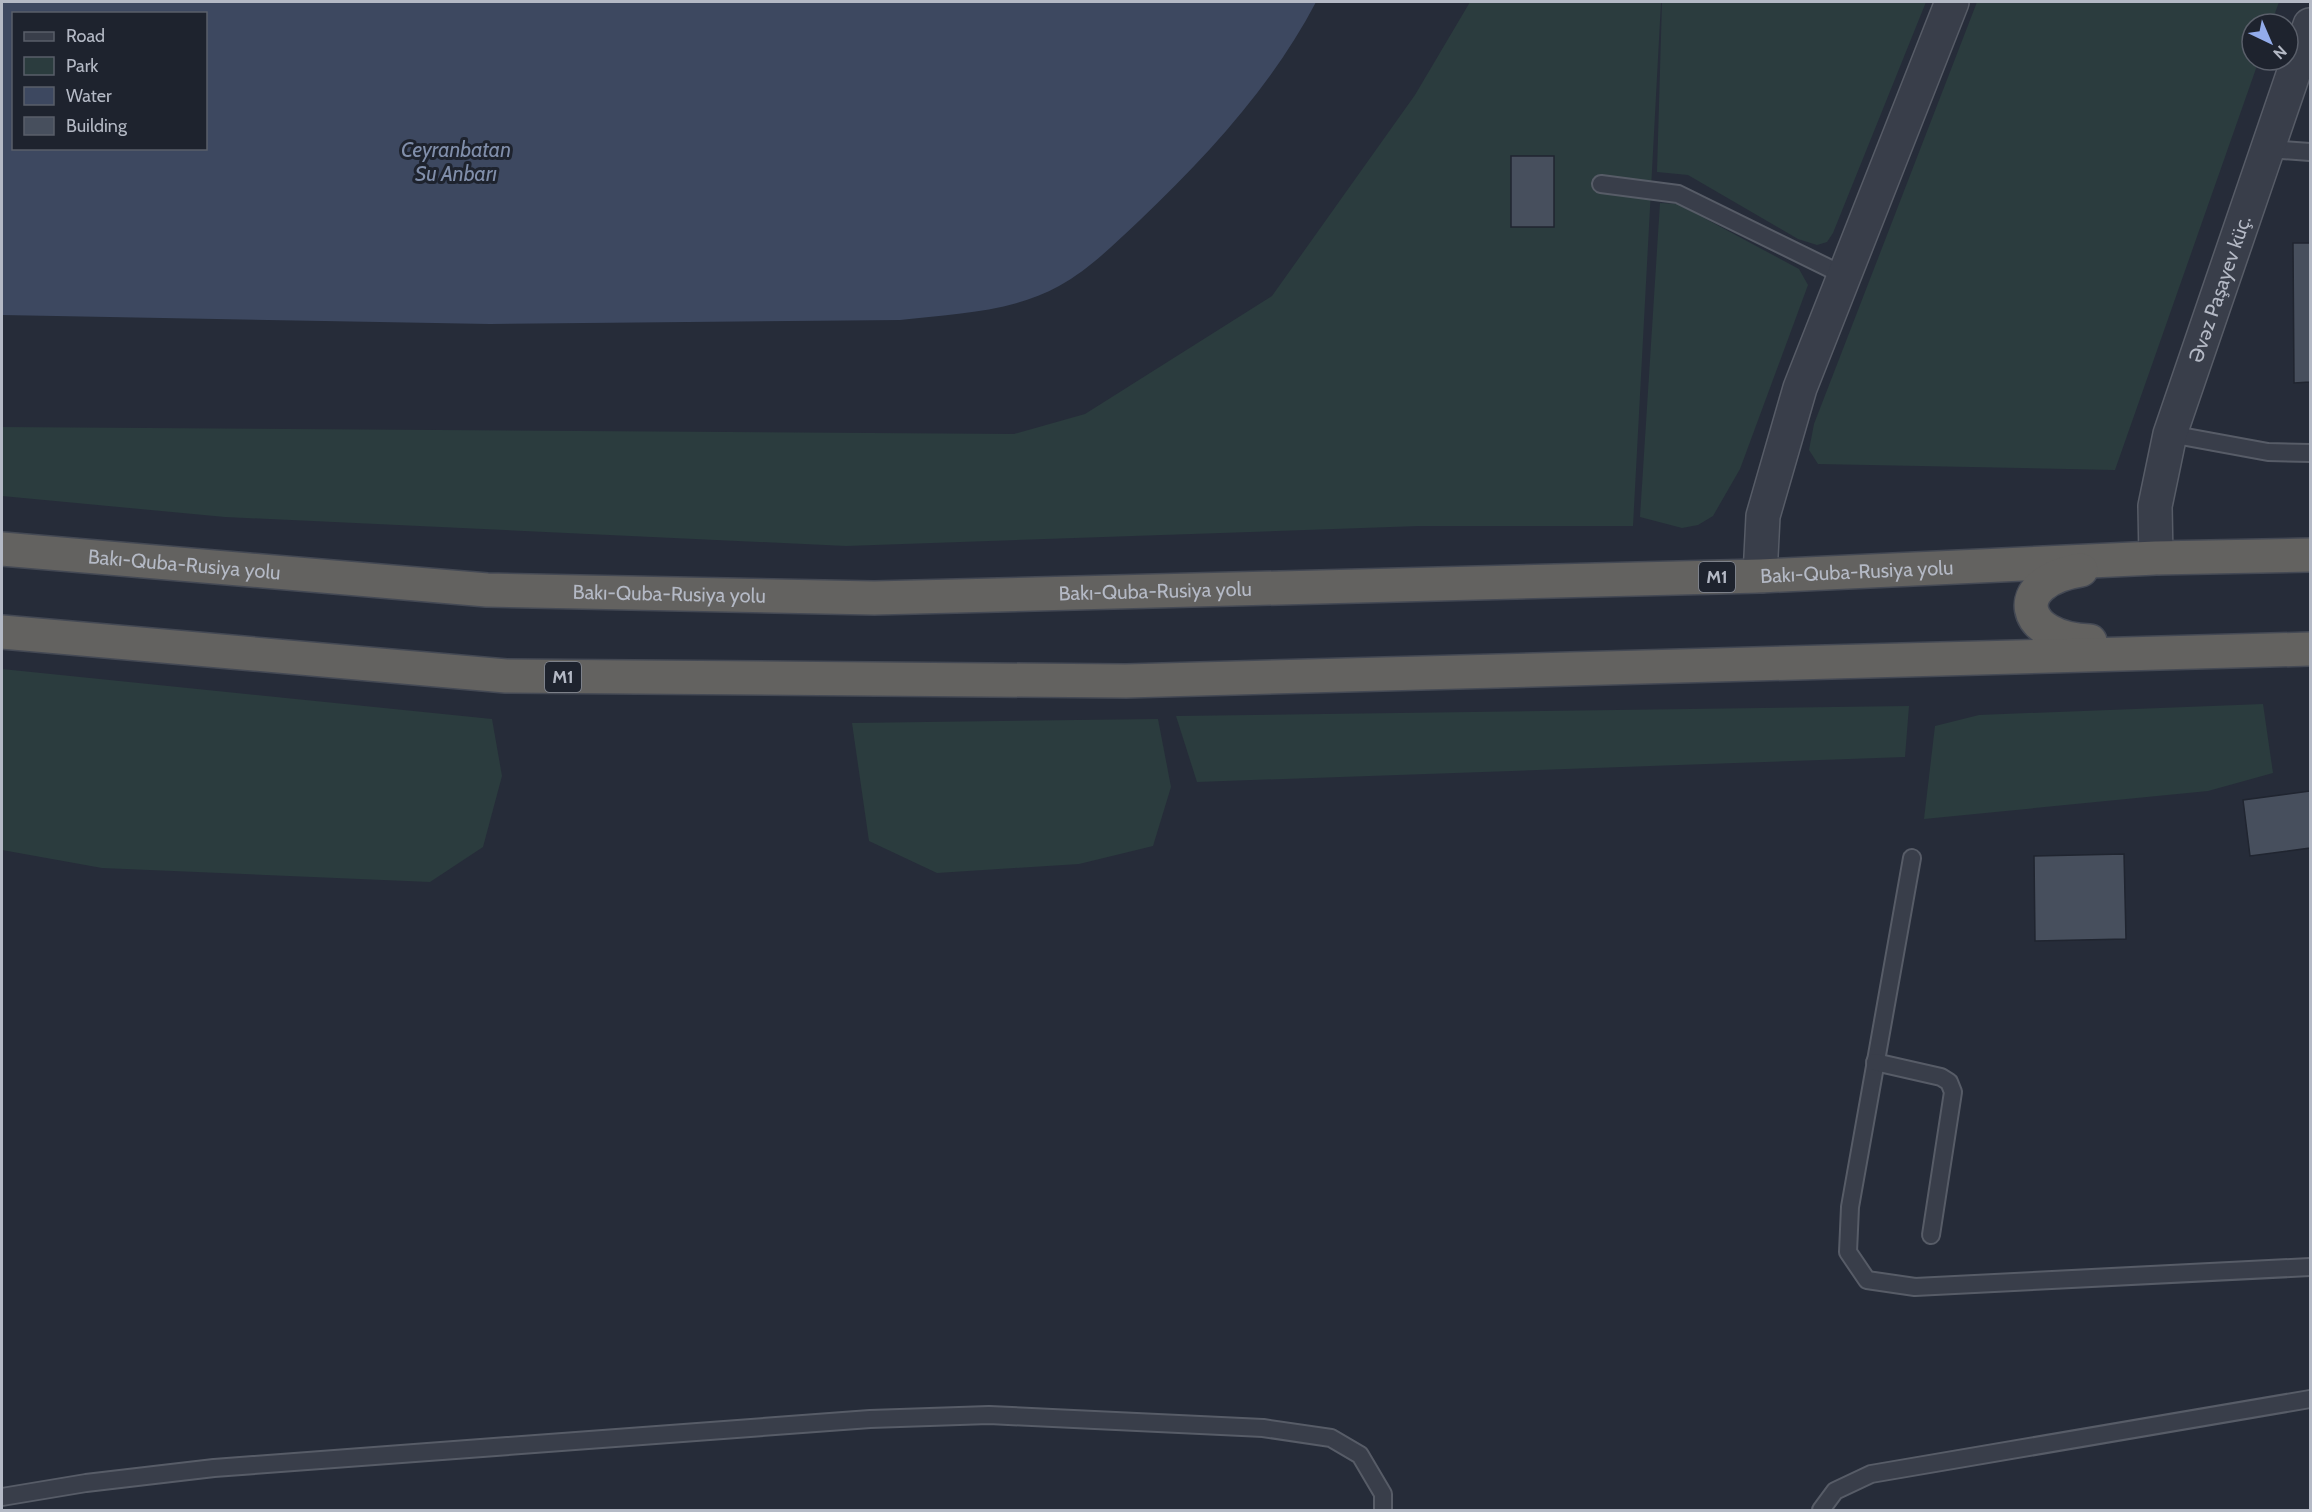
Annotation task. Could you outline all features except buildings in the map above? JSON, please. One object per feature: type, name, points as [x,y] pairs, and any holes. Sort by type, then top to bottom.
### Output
[{"type":"highway","name":"Bakı-Quba-Rusiya yolu","points":[[2,549],[488,590],[862,598],[1760,576],[2156,558],[2310,555]]},
{"type":"highway","points":[[2156,558],[2061,573],[2037,589],[2031,602],[2032,617],[2039,626],[2055,635],[2082,641],[2310,648]]},
{"type":"highway","name":"M1","points":[[2,632],[506,676],[1114,681],[2310,648]]},
{"type":"street","points":[[1760,576],[1763,516],[1800,388],[1952,2]]},
{"type":"street","name":"Əvəz Paşayev küç.","points":[[2156,558],[2155,506],[2170,434],[2310,25]]},
{"type":"lane","points":[[2268,149],[2310,152]]},
{"type":"lane","points":[[1601,184],[1678,194],[1843,275]]},
{"type":"lane","points":[[2170,434],[2268,453],[2310,453]]},
{"type":"lane","points":[[1912,858],[1849,1218],[1848,1252],[1867,1280],[1915,1287],[2310,1267]]},
{"type":"lane","points":[[1875,1062],[1941,1077],[1949,1082],[1953,1092],[1931,1235]]},
{"type":"lane","points":[[1821,1510],[1835,1491],[1871,1474],[2310,1399]]},
{"type":"lane","points":[[2,1497],[86,1483],[214,1468],[870,1419],[989,1415],[1263,1428],[1331,1438],[1360,1455],[1383,1494],[1383,1510]]},
{"type":"green space","points":[[1470,2],[1661,2],[1633,526],[1419,526],[846,546],[225,517],[2,496],[2,427],[1014,434],[1085,414],[1272,296],[1415,95]]},
{"type":"green space","points":[[1662,2],[1926,2],[1833,233],[1827,242],[1817,245],[1798,239],[1688,175],[1657,172]]},
{"type":"green space","points":[[1977,2],[2279,2],[2275,12],[2240,12],[2240,72],[2255,72],[2115,470],[1818,464],[1809,450],[1814,424]]},
{"type":"green space","points":[[1660,203],[1678,204],[1799,269],[1808,285],[1740,469],[1713,516],[1698,525],[1682,528],[1640,517]]},
{"type":"green space","points":[[2,669],[492,719],[502,776],[483,847],[430,882],[102,868],[2,850]]},
{"type":"green space","points":[[2263,704],[2273,773],[2208,791],[1924,819],[1935,726],[1979,715]]},
{"type":"green space","points":[[1909,706],[1905,757],[1197,782],[1176,716]]},
{"type":"green space","points":[[1158,719],[1171,787],[1153,846],[1079,864],[937,873],[869,841],[852,723]]},
{"type":"water","name":"Ceyranbatan Su Anbarı","points":[[2,2],[1316,2],[1280,62],[1214,145],[1101,256],[1081,272],[1041,295],[1002,307],[900,320],[490,324],[2,315]]}]
